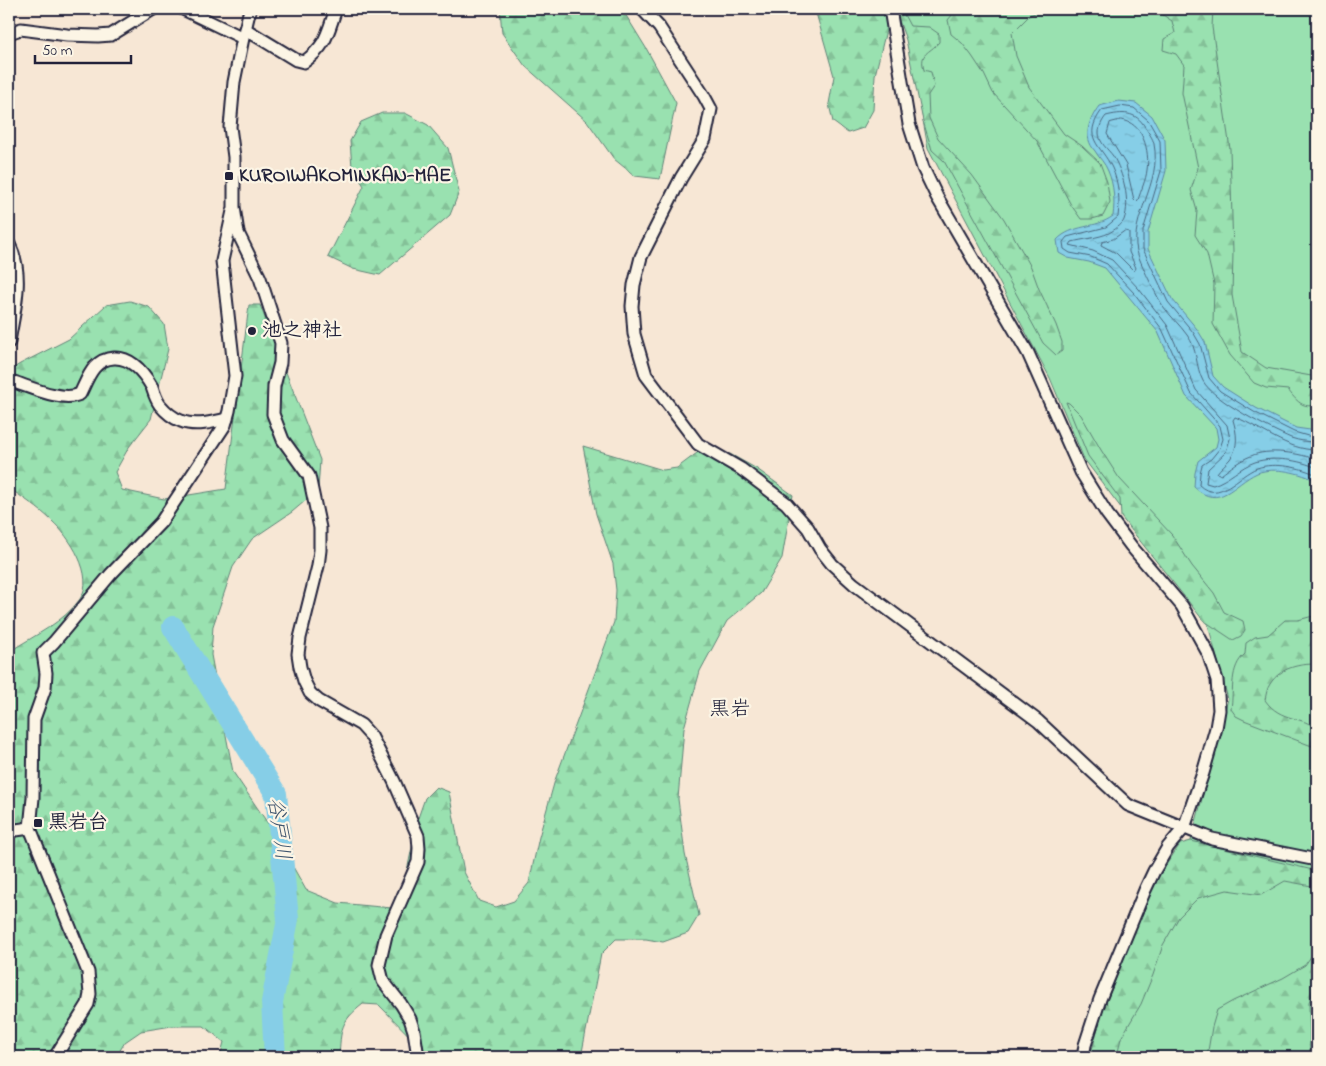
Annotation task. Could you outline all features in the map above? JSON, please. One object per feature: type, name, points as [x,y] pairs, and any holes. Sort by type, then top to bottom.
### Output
[{"type":"street","points":[[9,34],[21,29],[68,35],[111,35],[153,9]]},
{"type":"street","points":[[183,9],[244,33],[296,60],[304,62],[324,43],[336,9]]},
{"type":"street","points":[[250,9],[234,82],[230,127],[234,157],[234,207],[238,233],[260,278],[281,343],[280,363],[274,386],[273,414],[283,440],[308,476],[320,528],[318,566],[300,638],[298,654],[304,681],[310,693],[319,701],[361,725],[371,736],[394,781],[418,836],[418,862],[386,936],[379,965],[383,981],[410,1019],[418,1057]]},
{"type":"street","points":[[642,9],[659,27],[711,109],[706,139],[681,178],[641,257],[634,284],[632,306],[634,334],[644,369],[654,388],[683,422],[698,444],[741,469],[786,503],[808,528],[820,549],[832,564],[854,584],[1038,721],[1128,805],[1212,839],[1317,860]]},
{"type":"street","points":[[890,9],[908,124],[923,168],[937,196],[1028,353],[1081,472],[1106,514],[1182,606],[1208,653],[1217,680],[1220,710],[1216,728],[1184,828],[1164,855],[1145,890],[1100,999],[1083,1057]]},
{"type":"street","points":[[55,1057],[88,1004],[90,985],[88,972],[30,828],[34,719],[45,688],[46,673],[42,653],[54,642],[111,574],[161,522],[222,431],[230,411],[234,376],[222,261],[234,207]]},
{"type":"street","points":[[9,244],[16,267],[18,290],[9,342]]},
{"type":"street","points":[[9,383],[14,382],[64,397],[75,397],[80,394],[88,375],[98,363],[104,360],[121,358],[133,364],[141,371],[152,387],[159,404],[182,422],[200,424],[227,419]]},
{"type":"street","points":[[9,831],[30,828]]},
{"type":"green space","points":[[500,9],[622,9],[676,103],[660,179],[635,176],[614,159],[587,121],[525,66],[502,33]]},
{"type":"green space","points":[[816,9],[901,9],[910,26],[929,27],[939,34],[939,42],[924,56],[923,60],[924,70],[931,72],[934,86],[928,95],[929,118],[938,138],[972,175],[1004,219],[1031,267],[1056,325],[1062,342],[1062,351],[1056,355],[1043,343],[944,161],[932,150],[923,121],[906,40],[897,15],[889,18],[875,75],[873,110],[863,128],[848,133],[833,122],[829,104],[834,76]]},
{"type":"green space","points":[[903,9],[1317,9],[1317,1057],[1092,1057],[1102,1013],[1154,883],[1191,841],[1228,699],[1207,621],[1084,459],[1050,378],[928,148]]},
{"type":"green space","points":[[957,9],[1044,9],[1030,15],[1012,33],[1016,56],[1029,87],[1064,134],[1082,146],[1100,163],[1107,182],[1110,202],[1103,216],[1081,219],[1071,205],[1037,141],[993,93],[984,74],[972,56],[962,43],[951,34],[948,20]]},
{"type":"green space","points":[[1154,9],[1213,9],[1212,27],[1230,149],[1233,252],[1232,295],[1242,352],[1266,368],[1317,377],[1317,404],[1312,406],[1304,405],[1288,390],[1266,388],[1254,383],[1230,355],[1213,324],[1214,284],[1207,254],[1195,235],[1197,211],[1191,190],[1198,168],[1182,93],[1184,65],[1176,54],[1163,50],[1164,39],[1175,33],[1172,21]]},
{"type":"green space","points":[[382,113],[405,113],[428,125],[448,148],[459,192],[450,215],[380,275],[353,269],[328,257],[364,186],[352,167],[350,141],[361,122]]},
{"type":"green space","points":[[130,301],[149,307],[164,324],[168,349],[151,419],[129,447],[115,472],[122,490],[164,499],[226,489],[249,305],[260,305],[320,460],[318,490],[292,512],[252,539],[233,567],[213,626],[211,655],[233,772],[273,831],[306,890],[338,903],[392,908],[401,900],[418,818],[425,798],[436,787],[449,792],[464,872],[479,901],[496,907],[514,901],[529,883],[539,837],[555,780],[614,622],[616,590],[613,564],[596,514],[583,446],[663,470],[677,468],[701,450],[730,454],[757,469],[793,495],[782,558],[761,593],[727,621],[700,671],[684,728],[678,799],[685,854],[699,915],[688,933],[663,942],[646,939],[616,939],[601,954],[581,1057],[430,1057],[379,1005],[363,1004],[355,1010],[343,1027],[339,1057],[220,1057],[224,1042],[204,1026],[172,1026],[141,1031],[125,1042],[116,1057],[9,1057],[9,654],[12,650],[66,615],[80,599],[84,590],[85,579],[83,568],[66,536],[42,512],[9,488],[9,371],[69,339],[106,305]]},
{"type":"green space","points":[[1066,402],[1081,415],[1119,478],[1172,535],[1192,566],[1214,593],[1224,612],[1243,621],[1245,630],[1241,636],[1233,640],[1203,620],[1121,517],[1120,499],[1088,456]]},
{"type":"green space","points":[[1317,615],[1317,664],[1297,666],[1279,674],[1269,686],[1265,700],[1271,707],[1285,716],[1312,725],[1317,730],[1317,748],[1244,720],[1236,716],[1231,709],[1234,673],[1236,666],[1245,654],[1246,643],[1255,637],[1268,635],[1285,620],[1298,620]]},
{"type":"green space","points":[[1191,841],[1317,871],[1317,887],[1285,881],[1261,895],[1227,890],[1198,898],[1179,917],[1163,945],[1141,1004],[1121,1038],[1117,1057],[1090,1057],[1102,1013],[1154,883],[1180,844]]},
{"type":"green space","points":[[1317,948],[1317,981],[1309,1002],[1310,1057],[1207,1057],[1217,1010],[1283,978],[1305,965]]},
{"type":"water","points":[[1119,101],[1136,103],[1152,116],[1165,140],[1166,171],[1148,232],[1148,249],[1172,299],[1197,329],[1205,342],[1213,376],[1223,387],[1256,408],[1296,428],[1317,431],[1317,481],[1296,473],[1272,470],[1257,473],[1219,496],[1203,494],[1194,487],[1198,461],[1216,447],[1218,439],[1216,428],[1186,396],[1158,332],[1105,268],[1089,262],[1068,258],[1059,253],[1057,240],[1063,235],[1070,231],[1099,223],[1113,216],[1114,193],[1112,182],[1105,165],[1091,145],[1088,128],[1099,106]]},
{"type":"waterway","name":"谷戸川","points":[[173,627],[276,794],[288,919],[272,1002],[275,1057]]},
{"type":"place","name":"KUROIWAKOMINKAN-MAE","points":[[229,176]]},
{"type":"place","name":"池之神社","points":[[252,331]]},
{"type":"place","name":"黒岩台","points":[[38,823]]},
{"type":"district","name":"黒岩","points":[[730,710]]}]
